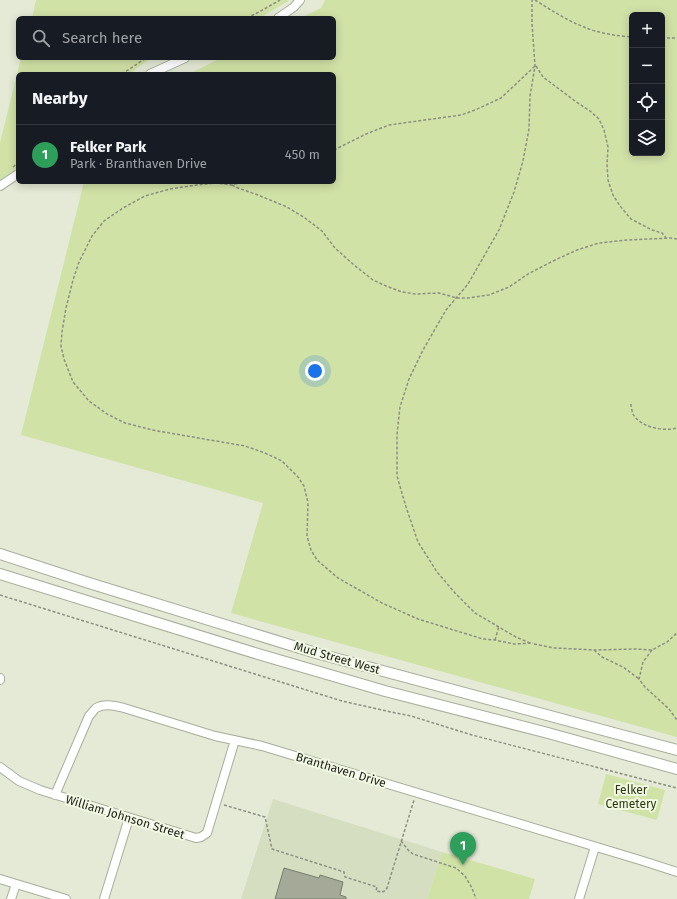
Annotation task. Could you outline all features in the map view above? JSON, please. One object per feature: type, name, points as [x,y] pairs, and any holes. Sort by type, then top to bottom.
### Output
[{"type":"main road","name":"Mud Street West","points":[[0,554],[316,653],[677,750]]},
{"type":"main road","name":"Mud Street West","points":[[0,574],[273,659],[385,691],[548,733],[677,769]]},
{"type":"street","points":[[281,16],[294,7],[300,0]]},
{"type":"street","points":[[154,72],[182,60]]},
{"type":"street","points":[[0,186],[16,175]]},
{"type":"street","name":"Branthaven Drive","points":[[55,795],[89,716],[96,708],[111,705],[215,736],[262,746],[677,872]]},
{"type":"street","name":"William Johnson Street","points":[[0,767],[19,781],[40,790],[196,838],[207,833],[235,740]]},
{"type":"street","points":[[104,899],[129,818]]},
{"type":"street","points":[[579,899],[595,846]]},
{"type":"street","points":[[0,880],[66,899]]},
{"type":"street","points":[[11,899],[16,884]]},
{"type":"path","points":[[251,16],[280,0]]},
{"type":"path","points":[[629,37],[585,28],[567,20],[534,0],[532,24],[536,66],[530,96],[529,129],[523,161],[514,192],[499,230],[468,284],[446,310],[422,350],[409,378],[400,407],[396,434],[397,476],[418,542],[437,572],[456,594],[475,612],[516,637],[554,648],[652,650]]},
{"type":"path","points":[[665,38],[677,38]]},
{"type":"path","points":[[125,72],[143,60]]},
{"type":"path","points":[[336,149],[366,134],[389,125],[461,116],[501,98],[536,66]]},
{"type":"path","points":[[536,66],[543,77],[575,101],[590,110],[599,119],[604,130],[608,147],[608,180],[613,195],[631,219],[662,234],[667,238]]},
{"type":"path","points":[[206,184],[145,196],[123,208],[104,221],[92,236],[79,262],[73,280],[62,332],[61,346],[64,359],[73,382],[89,401],[107,414],[124,423],[152,430],[245,446],[266,453],[282,461],[298,477],[304,486],[308,503],[308,536],[317,560],[338,578],[382,603],[418,619],[483,639],[514,644],[533,643]]},
{"type":"path","points":[[224,184],[232,185],[288,207],[306,218],[322,231],[335,248],[373,280],[402,292],[415,294],[439,293],[457,298],[488,296],[509,287],[528,274],[555,260],[577,250],[599,243],[627,240],[677,239]]},
{"type":"path","points":[[630,404],[633,414],[643,424],[660,429],[677,428]]},
{"type":"path","points":[[0,595],[342,701],[411,716],[472,735],[677,788]]},
{"type":"path","points":[[495,640],[499,626]]},
{"type":"path","points":[[639,679],[643,662],[652,650],[667,642],[677,633]]},
{"type":"path","points":[[594,650],[602,657],[623,667],[639,679],[645,687],[669,709],[677,720]]},
{"type":"path","points":[[217,802],[265,817],[272,849],[344,872],[345,877],[377,887],[376,891],[381,892],[387,888],[416,793]]},
{"type":"path","points":[[401,840],[414,854],[456,868],[465,876],[476,899]]},
{"type":"shaded area","points":[[273,799],[442,852],[427,899],[241,899]]},
{"type":"green space","points":[[36,0],[289,0],[262,16],[32,16]]},
{"type":"green space","points":[[325,0],[677,0],[677,737],[231,613],[263,503],[21,435],[84,184],[336,184],[336,72],[193,72],[217,60],[336,60],[336,16],[305,16],[321,8]]},
{"type":"green space","points":[[21,60],[149,60],[132,72],[18,72]]},
{"type":"green space","points":[[16,78],[16,168],[0,180],[0,143]]},
{"type":"green space","name":"Felker Cemetery","points":[[606,774],[665,790],[657,820],[598,804]]},
{"type":"green space","points":[[442,852],[535,879],[529,899],[427,899]]},
{"type":"building","points":[[284,868],[319,878],[320,875],[343,882],[340,895],[346,897],[346,899],[275,899]]},
{"type":"place","name":"Felker Park","points":[[463,865]]}]
